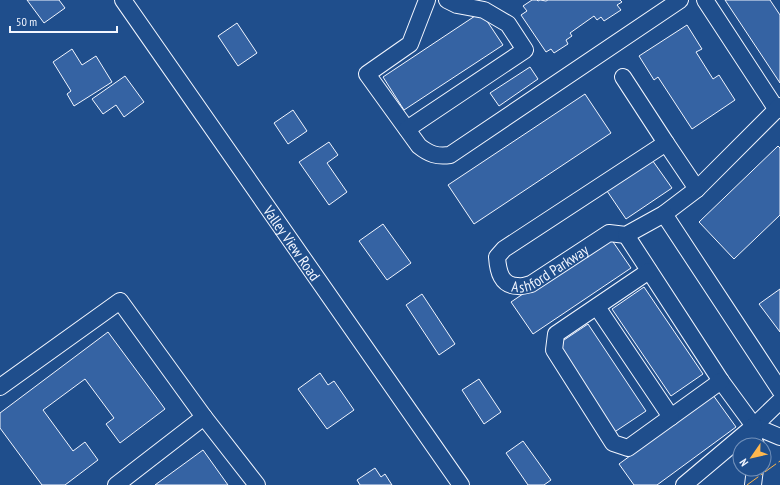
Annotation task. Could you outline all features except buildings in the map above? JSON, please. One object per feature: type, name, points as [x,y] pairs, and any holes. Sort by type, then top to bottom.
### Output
[{"type":"street","name":"Valley View Road","points":[[123,0],[461,485]]},
{"type":"street","points":[[427,0],[410,44],[367,74],[419,146],[429,154],[441,156],[450,155],[680,0]]},
{"type":"street","points":[[407,129],[525,50],[508,24],[484,10],[457,5],[447,0]]},
{"type":"street","points":[[705,0],[779,108],[697,189],[664,214],[626,236],[721,381],[754,426],[780,437]]},
{"type":"street","points":[[622,78],[697,189]]},
{"type":"street","name":"Ashford Parkway","points":[[626,236],[609,233],[531,284],[518,287],[507,283],[499,273],[497,257],[504,249],[666,143]]},
{"type":"street","points":[[664,214],[780,390]]},
{"type":"street","points":[[649,271],[556,334],[554,350],[613,443],[628,448],[721,381]]},
{"type":"street","points":[[0,386],[120,301],[204,417],[258,485]]},
{"type":"street","points":[[597,307],[671,417]]},
{"type":"street","points":[[684,485],[754,426],[780,401]]},
{"type":"street","points":[[116,485],[204,417]]},
{"type":"street","points":[[754,426],[754,437]]},
{"type":"power","points":[[747,485],[780,461]]}]
